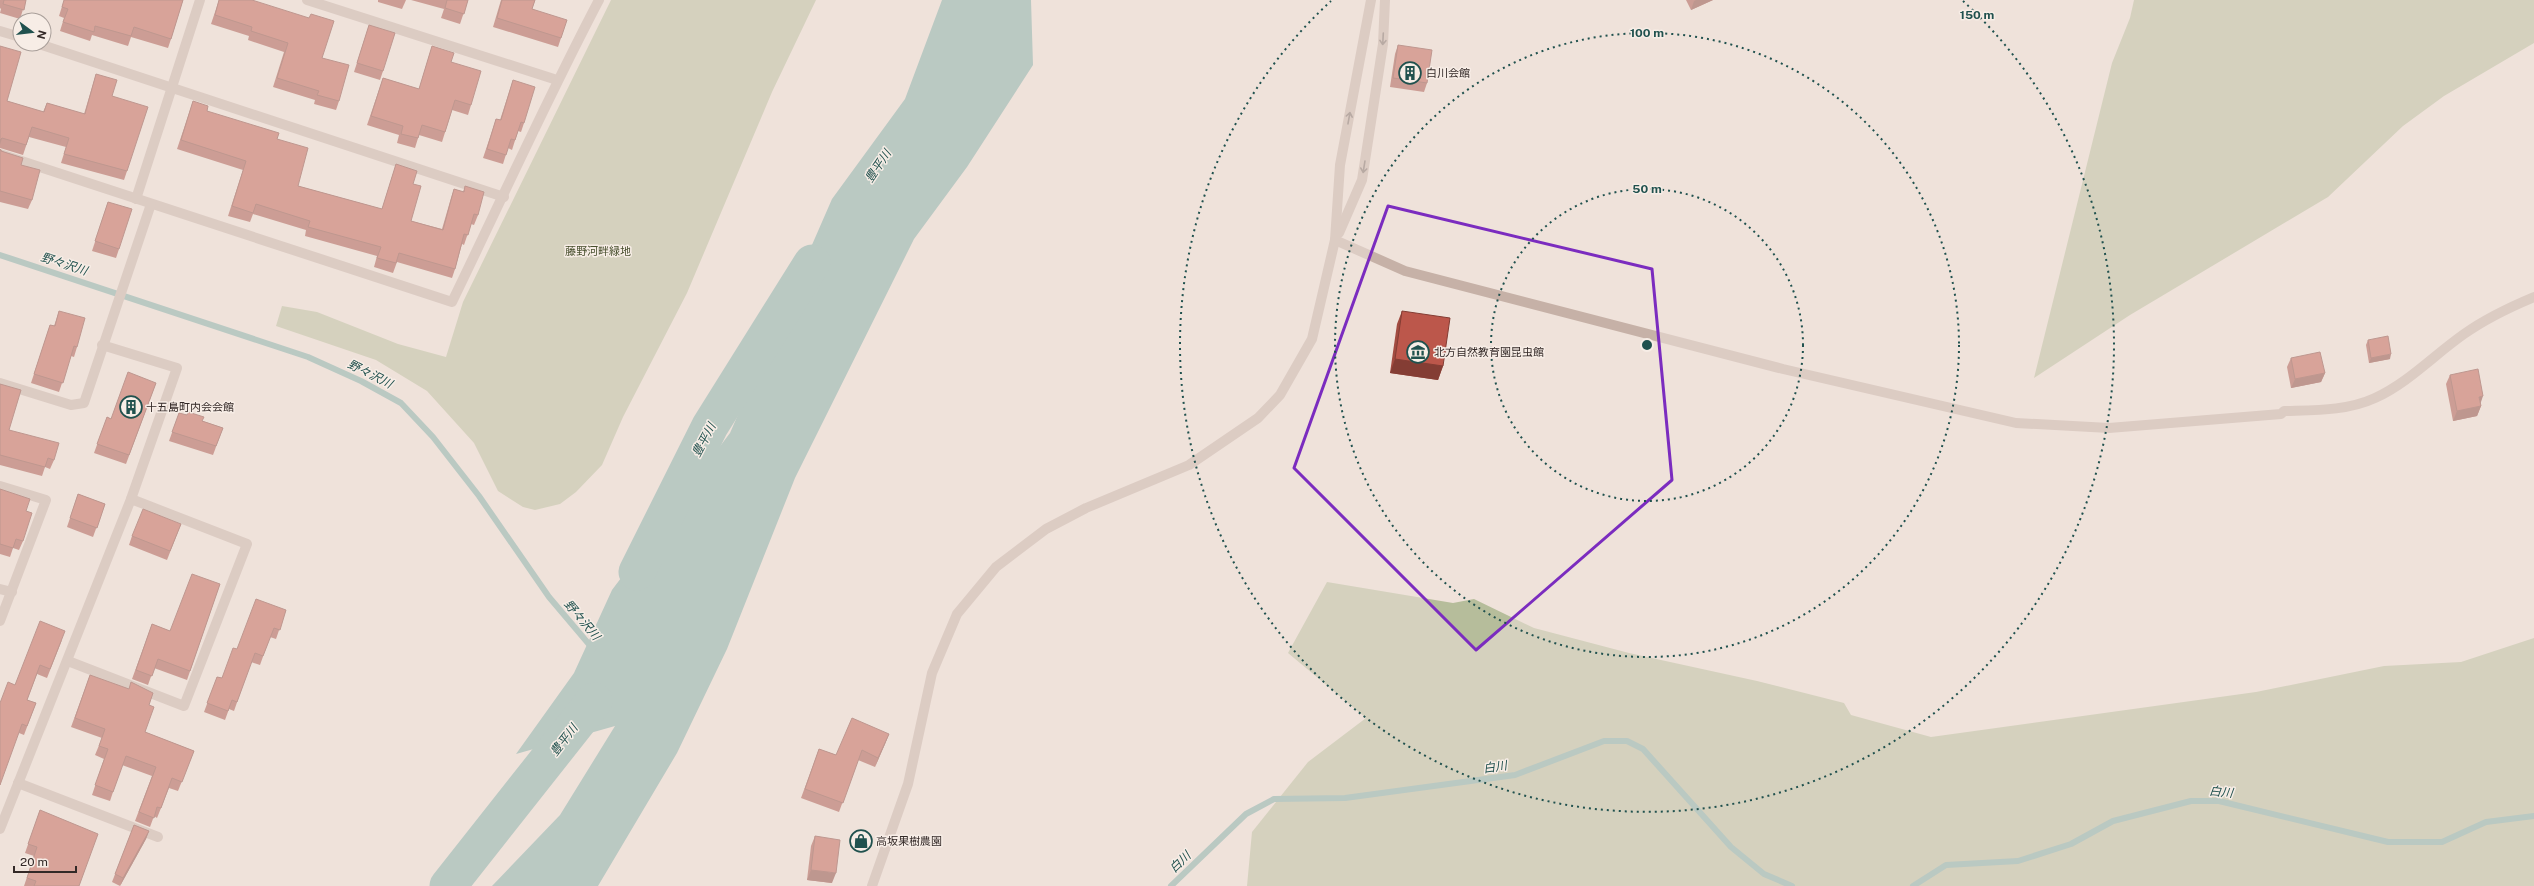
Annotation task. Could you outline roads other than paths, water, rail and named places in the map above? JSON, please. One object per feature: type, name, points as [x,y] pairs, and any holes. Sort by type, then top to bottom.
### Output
[{"type":"street","points":[[136,199],[200,0]]},
{"type":"street","points":[[307,0],[557,80]]},
{"type":"street","points":[[0,154],[452,302],[504,197],[557,80],[599,0]]},
{"type":"street","points":[[1336,240],[1340,165],[1371,0]]},
{"type":"street","points":[[872,886],[908,784],[932,673],[957,614],[996,567],[1046,529],[1086,508],[1189,465],[1258,418],[1280,395],[1312,339],[1336,240],[1362,180],[1383,44],[1385,0]]},
{"type":"street","points":[[0,31],[12,35]]},
{"type":"street","points":[[52,48],[504,197]]},
{"type":"street","points":[[0,383],[71,405],[84,403],[102,345],[110,331],[150,204]]},
{"type":"street","points":[[1336,240],[1405,271],[1791,371],[2016,424],[2108,428],[2281,414],[2284,411],[2333,410],[2374,398],[2413,375],[2464,334],[2512,306],[2534,297]]},
{"type":"street","points":[[0,828],[68,661],[131,499],[177,368],[102,345]]},
{"type":"street","points":[[0,486],[46,500],[0,621]]},
{"type":"street","points":[[68,661],[184,706],[247,544],[131,499]]},
{"type":"street","points":[[0,589],[12,592]]},
{"type":"street","points":[[18,783],[158,837]]},
{"type":"water","points":[[942,0],[1031,0],[1033,65],[967,167],[914,239],[795,478],[727,649],[677,753],[598,886],[492,886],[560,815],[615,726],[516,754],[574,673],[612,590],[730,433],[832,199],[905,99]]},
{"type":"waterway","name":"野々沢川","points":[[0,255],[308,357],[361,381],[401,403],[433,437],[479,496],[549,597],[593,649]]},
{"type":"waterway","name":"豊平川","points":[[637,572],[710,426],[812,263]]},
{"type":"waterway","name":"豊平川","points":[[448,886],[594,701]]},
{"type":"waterway","name":"白川","points":[[1171,886],[1246,814],[1274,799],[1345,798],[1515,775],[1604,741],[1627,741],[1643,749],[1731,847],[1764,874],[1792,886]]},
{"type":"waterway","name":"白川","points":[[1913,886],[1946,865],[2018,861],[2071,844],[2113,821],[2191,801],[2219,801],[2388,842],[2442,842],[2486,822],[2534,816]]},
{"type":"place","name":"白川会館","points":[[1410,73]]},
{"type":"place","name":"北方自然教育園昆虫館","points":[[1418,352]]},
{"type":"place","name":"十五島町内会会館","points":[[131,407]]},
{"type":"place","name":"高坂果樹農園","points":[[861,841]]},
{"type":"park label","name":"藤野河畔緑地","points":[[598,251]]}]
